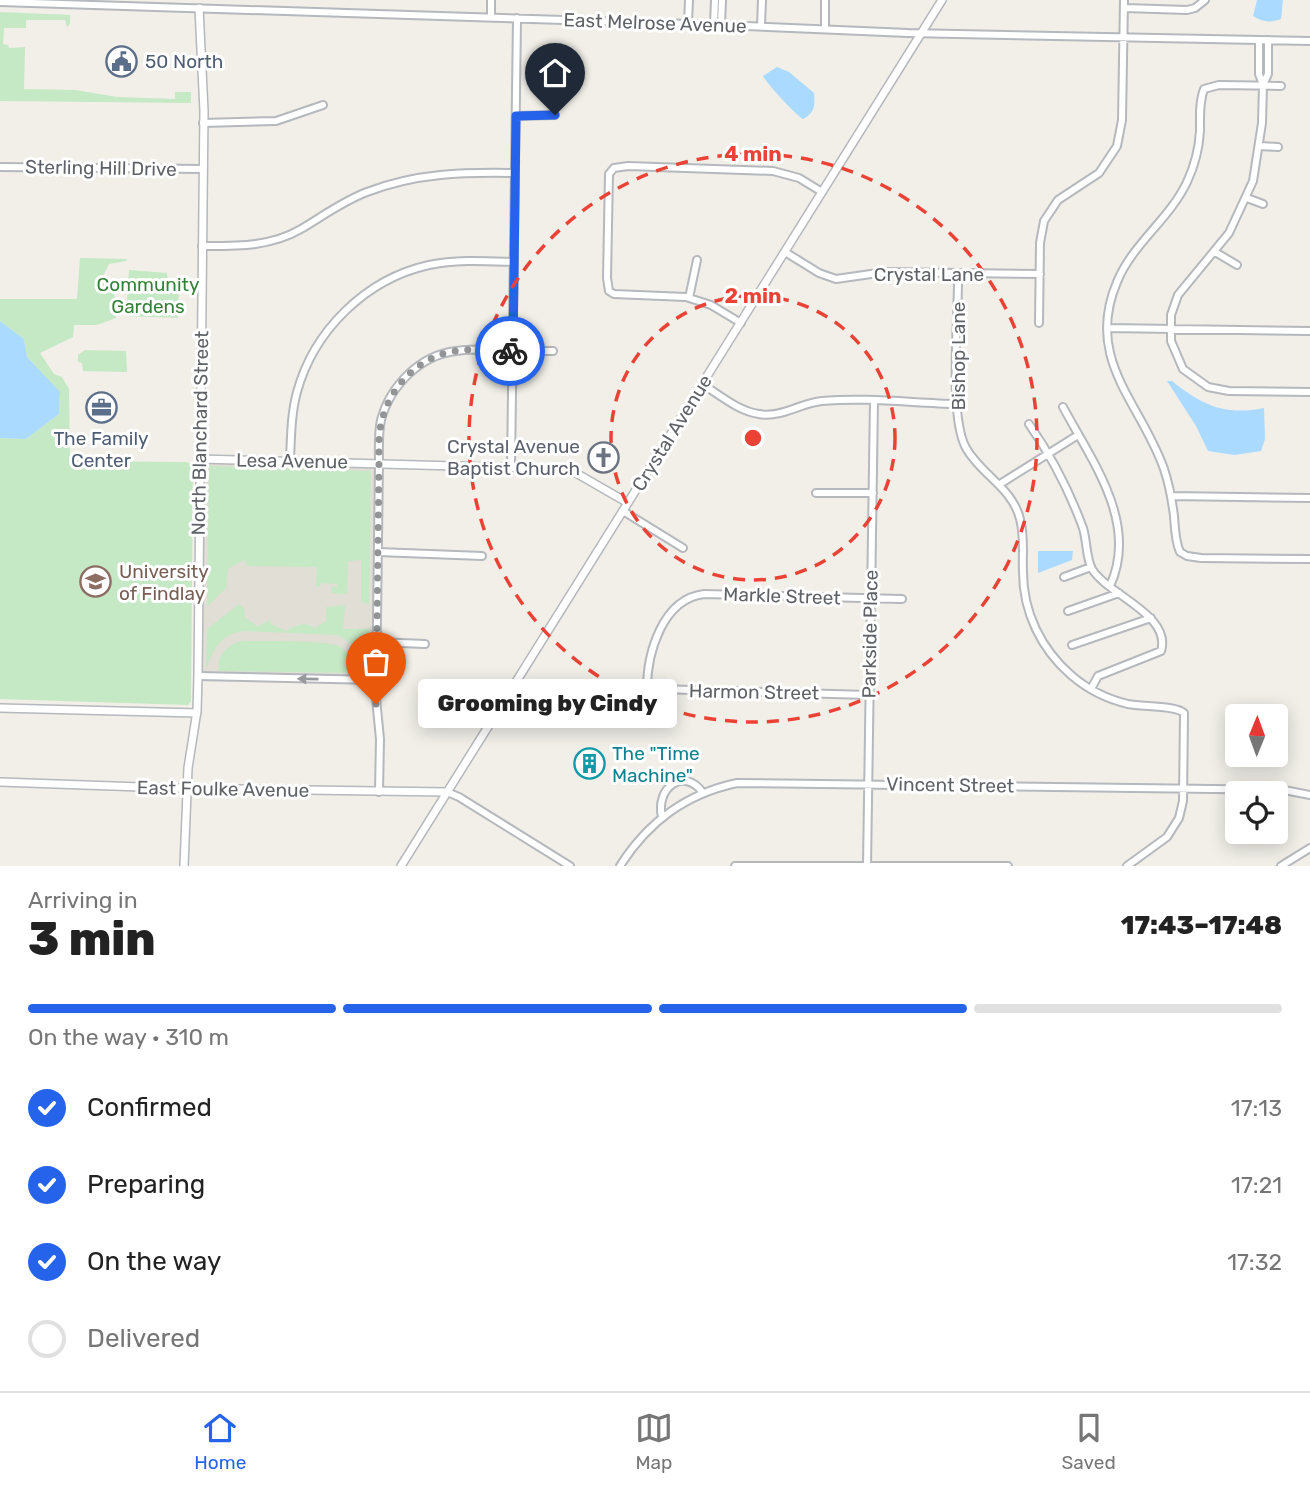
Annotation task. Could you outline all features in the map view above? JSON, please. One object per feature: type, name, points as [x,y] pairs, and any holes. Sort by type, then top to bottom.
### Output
[{"type":"street","points":[[491,0],[491,17]]},
{"type":"street","points":[[688,23],[689,0]]},
{"type":"street","points":[[715,0],[718,24]]},
{"type":"street","points":[[718,24],[722,0]]},
{"type":"street","points":[[761,26],[762,0]]},
{"type":"street","points":[[825,0],[825,29]]},
{"type":"street","name":"Crystal Avenue","points":[[401,866],[942,0]]},
{"type":"street","points":[[1039,323],[1041,230],[1047,213],[1061,197],[1099,173],[1117,146],[1122,120],[1124,4],[1187,10],[1195,9],[1205,0]]},
{"type":"street","name":"East Melrose Avenue","points":[[0,2],[199,4],[921,33],[1310,41]]},
{"type":"street","name":"North Blanchard Street","points":[[184,866],[186,788],[197,713],[198,676],[203,169],[199,4]]},
{"type":"street","points":[[511,467],[517,18]]},
{"type":"street","points":[[1259,40],[1259,74],[1263,85],[1261,146],[1247,198],[1229,233],[1178,295],[1171,315],[1172,348],[1183,369],[1208,387],[1229,391],[1310,392]]},
{"type":"street","points":[[1263,85],[1268,74],[1268,40]]},
{"type":"street","points":[[1282,86],[1219,85],[1204,89],[1192,170],[1169,212],[1139,244],[1124,267],[1112,296],[1108,328],[1112,366],[1123,391],[1156,448],[1171,496],[1177,545],[1183,555],[1201,558],[1310,559]]},
{"type":"street","points":[[203,123],[276,121],[323,105]]},
{"type":"street","points":[[516,116],[555,115]]},
{"type":"street","points":[[1261,146],[1278,147]]},
{"type":"street","points":[[741,323],[711,305],[689,298],[614,294],[609,291],[609,174],[614,168],[650,166],[773,171],[799,178],[822,192]]},
{"type":"street","name":"Sterling Hill Drive","points":[[0,167],[203,169]]},
{"type":"street","points":[[202,246],[246,246],[272,241],[301,229],[355,197],[401,181],[441,174],[515,173]]},
{"type":"street","points":[[1247,198],[1263,204]]},
{"type":"street","name":"Crystal Lane","points":[[785,252],[819,273],[836,279],[885,272],[1040,274]]},
{"type":"street","points":[[1215,252],[1237,265]]},
{"type":"street","points":[[689,298],[696,260]]},
{"type":"street","points":[[290,461],[293,410],[302,375],[318,343],[349,307],[379,285],[414,269],[449,262],[514,262]]},
{"type":"street","name":"Bishop Lane","points":[[958,274],[957,404],[962,437],[976,462],[1000,484]]},
{"type":"street","points":[[1108,328],[1310,331]]},
{"type":"street","points":[[379,792],[376,642],[380,430],[384,413],[395,390],[412,371],[426,361],[448,352],[553,351]]},
{"type":"street","points":[[702,384],[741,408],[766,415],[783,413],[812,402],[957,404]]},
{"type":"street","name":"Parkside Place","points":[[867,866],[874,401]]},
{"type":"street","points":[[1063,407],[1100,472],[1117,519],[1118,561],[1110,586]]},
{"type":"street","points":[[1029,424],[1049,453],[1066,486],[1083,529],[1091,567],[1150,618],[1161,634],[1161,651],[1098,676],[1091,689]]},
{"type":"street","points":[[1078,435],[1000,484],[1014,502],[1021,521],[1023,586],[1035,628],[1056,660],[1073,677],[1091,689],[1130,705],[1181,710],[1184,718],[1184,789],[1181,812],[1174,828],[1152,849],[1127,866]]},
{"type":"street","name":"Lesa Avenue","points":[[199,459],[573,470],[628,503]]},
{"type":"street","points":[[816,493],[873,493]]},
{"type":"street","points":[[1171,496],[1310,498]]},
{"type":"street","points":[[623,511],[683,548]]},
{"type":"street","points":[[378,552],[482,556]]},
{"type":"street","points":[[1064,577],[1091,567]]},
{"type":"street","points":[[1068,611],[1119,593]]},
{"type":"street","name":"Markle Street","points":[[647,690],[650,656],[662,628],[680,604],[694,596],[704,594],[902,599]]},
{"type":"street","points":[[1072,645],[1150,618]]},
{"type":"street","points":[[376,642],[425,644]]},
{"type":"street","points":[[198,676],[376,680]]},
{"type":"street","name":"Harmon Street","points":[[514,685],[868,695]]},
{"type":"street","points":[[0,708],[197,713]]},
{"type":"street","name":"East Foulke Avenue","points":[[0,782],[447,792]]},
{"type":"street","points":[[662,817],[661,799],[665,790],[673,784],[691,782],[703,793]]},
{"type":"street","name":"Vincent Street","points":[[620,866],[641,837],[662,817],[703,793],[737,783],[1284,790],[1310,795]]},
{"type":"street","points":[[447,792],[460,797],[570,866]]},
{"type":"street","points":[[1281,866],[1310,848]]},
{"type":"street","points":[[735,866],[1008,866]]},
{"type":"shaded area","points":[[199,459],[379,463],[376,680],[198,676]]},
{"type":"green space","points":[[0,12],[70,15],[70,24],[67,27],[65,20],[26,20],[26,28],[4,28],[3,44],[9,48],[25,47],[24,89],[75,90],[117,97],[175,99],[175,92],[191,92],[191,103],[0,101]]},
{"type":"green space","name":"University of Findlay","points":[[80,258],[127,259],[109,264],[103,276],[116,298],[116,318],[97,325],[74,325],[73,337],[40,353],[54,374],[62,377],[69,389],[70,461],[187,462],[193,465],[191,701],[188,705],[0,699],[0,438],[26,439],[59,414],[60,393],[27,357],[24,339],[0,321],[0,299],[77,299]]},
{"type":"green space","name":"Community Gardens","points":[[129,270],[167,273],[168,284],[179,285],[178,318],[126,316]]},
{"type":"green space","points":[[85,350],[126,351],[127,372],[83,371],[78,355]]},
{"type":"green space","points":[[209,466],[371,471],[369,604],[361,602],[361,560],[348,561],[347,594],[331,593],[332,587],[337,587],[337,584],[321,583],[320,587],[316,587],[317,567],[248,566],[244,560],[228,569],[226,588],[207,607]]},
{"type":"green space","points":[[239,604],[244,608],[245,618],[258,626],[270,620],[271,624],[286,631],[300,625],[315,628],[326,621],[326,607],[345,605],[343,629],[369,629],[368,672],[366,673],[353,646],[337,635],[244,631],[229,635],[219,643],[206,669],[207,629]]},
{"type":"green space","points":[[243,641],[308,642],[339,646],[351,657],[354,673],[219,671],[219,660],[224,651],[232,644]]},
{"type":"water","points":[[1257,0],[1283,0],[1281,19],[1266,21],[1253,16]]},
{"type":"water","points":[[777,67],[789,72],[814,93],[813,108],[803,119],[763,76]]},
{"type":"water","points":[[0,321],[24,339],[27,357],[60,392],[59,414],[26,439],[0,438]]},
{"type":"water","points":[[1167,381],[1172,381],[1193,396],[1214,406],[1237,411],[1264,408],[1265,439],[1261,451],[1234,455],[1208,451],[1196,426]]},
{"type":"water","points":[[1038,551],[1073,551],[1072,560],[1038,573]]},
{"type":"way so far","points":[[376,704],[379,463],[380,430],[384,413],[400,383],[412,371],[435,357],[465,350],[510,351]]},
{"type":"place","name":"50 North","points":[[122,61]]},
{"type":"place","name":"The Family Center","points":[[101,407]]},
{"type":"place","name":"Crystal Avenue Baptist Church","points":[[603,457]]},
{"type":"place","name":"University of Findlay","points":[[96,582]]},
{"type":"place","name":"Grooming by Cindy","points":[[376,704]]},
{"type":"place","name":"The \"Time Machine\"","points":[[589,764]]},
{"type":"route","points":[[510,351],[513,351],[516,116],[555,115]]}]
